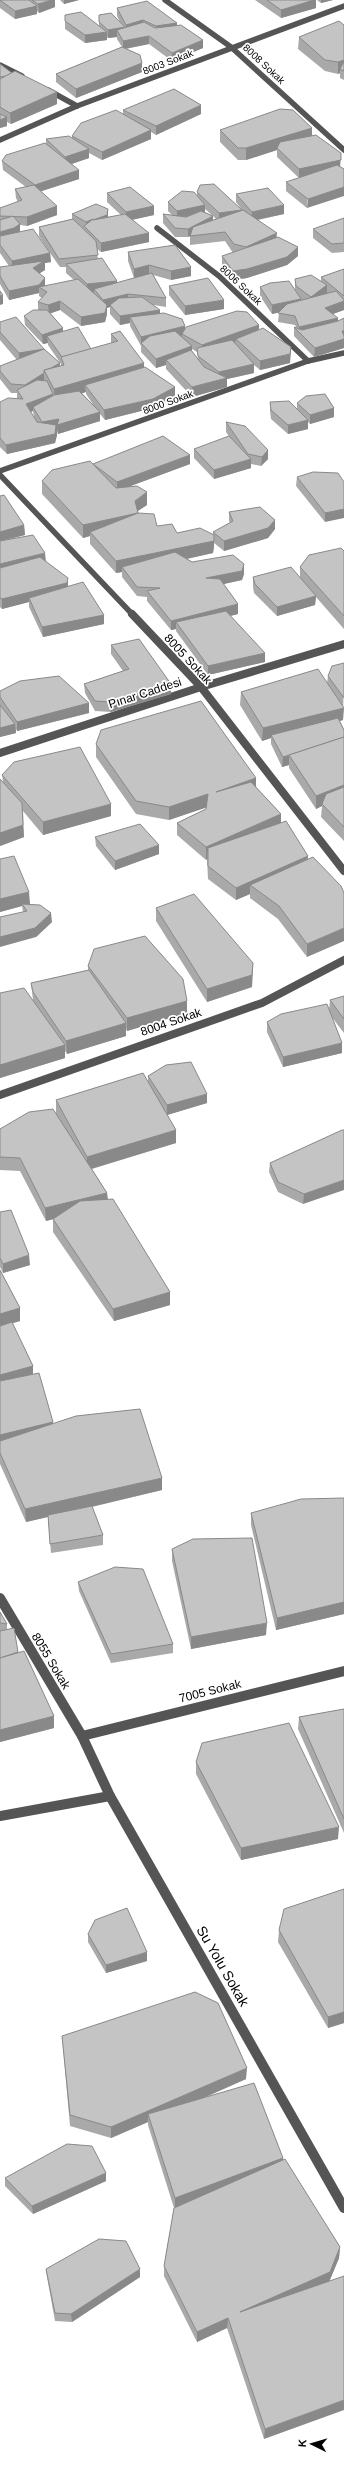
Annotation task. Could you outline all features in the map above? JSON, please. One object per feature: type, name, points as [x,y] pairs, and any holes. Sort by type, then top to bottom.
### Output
[{"type":"street","name":"8008 Sokak","points":[[165,0],[231,47],[344,150]]},
{"type":"street","name":"8003 Sokak","points":[[0,140],[77,106],[231,47],[344,6]]},
{"type":"street","points":[[0,65],[28,80]]},
{"type":"street","points":[[42,87],[77,106]]},
{"type":"street","name":"8006 Sokak","points":[[157,228],[219,276],[308,361]]},
{"type":"street","name":"8000 Sokak","points":[[0,471],[308,361],[344,353]]},
{"type":"street","name":"8005 Sokak","points":[[0,475],[200,687],[344,871]]},
{"type":"street","name":"Pınar Caddesi","points":[[0,753],[200,687],[344,644]]},
{"type":"street","name":"8004 Sokak","points":[[0,1095],[262,1003],[344,960]]},
{"type":"street","name":"8055 Sokak","points":[[0,1598],[82,1736]]},
{"type":"street","name":"7005 Sokak","points":[[82,1736],[344,1671]]},
{"type":"street","name":"Su Yolu Sokak","points":[[82,1736],[110,1796],[344,2208]]},
{"type":"street","points":[[0,1816],[110,1796]]},
{"type":"building","points":[[0,0],[29,0],[37,6],[15,11]]},
{"type":"building","points":[[32,0],[52,0],[38,4]]},
{"type":"building","points":[[267,0],[314,0],[281,10]]},
{"type":"building","points":[[147,1],[177,23],[156,26],[143,20],[126,25],[117,8]]},
{"type":"building","points":[[81,12],[107,32],[85,35],[65,21],[65,15]]},
{"type":"building","points":[[111,13],[125,27],[108,30],[99,22],[99,15]]},
{"type":"building","points":[[339,21],[344,25],[344,60],[338,62],[325,60],[299,37]]},
{"type":"building","points":[[144,22],[155,28],[181,25],[203,40],[172,53],[149,36],[123,41],[117,30]]},
{"type":"building","points":[[122,47],[140,55],[142,63],[76,89],[56,74]]},
{"type":"building","points":[[344,63],[344,71],[340,69]]},
{"type":"building","points":[[0,64],[12,73],[0,77]]},
{"type":"building","points":[[15,71],[57,92],[10,113],[0,107],[0,79]]},
{"type":"building","points":[[174,89],[201,105],[156,126],[123,110]]},
{"type":"building","points":[[280,109],[293,110],[312,128],[246,148],[238,148],[220,130]]},
{"type":"building","points":[[116,110],[151,130],[102,152],[72,136],[81,123]]},
{"type":"building","points":[[0,114],[7,117],[0,120]]},
{"type":"building","points":[[316,135],[341,153],[341,160],[299,169],[277,148],[280,142]]},
{"type":"building","points":[[69,136],[89,149],[65,157],[46,139]]},
{"type":"building","points":[[45,143],[79,170],[35,185],[2,161],[6,155]]},
{"type":"building","points":[[337,165],[344,169],[344,187],[308,199],[286,182]]},
{"type":"building","points":[[214,184],[242,210],[219,213],[197,192],[200,185]]},
{"type":"building","points":[[34,185],[57,206],[27,217],[0,216],[0,208],[22,200],[15,189]]},
{"type":"building","points":[[130,187],[154,206],[126,212],[107,193]]},
{"type":"building","points":[[268,188],[284,205],[252,212],[236,194]]},
{"type":"building","points":[[182,191],[194,192],[205,205],[177,211],[168,202]]},
{"type":"building","points":[[96,204],[108,209],[107,215],[93,220],[125,214],[149,233],[101,243],[84,226],[93,219],[86,222],[72,214]]},
{"type":"building","points":[[243,210],[277,233],[246,247],[234,244],[225,232],[190,236],[193,227]]},
{"type":"building","points":[[201,211],[213,216],[188,229],[175,228],[163,214],[186,217]]},
{"type":"building","points":[[13,216],[20,224],[14,228],[0,232],[0,220]]},
{"type":"building","points":[[344,218],[344,243],[332,244],[313,229]]},
{"type":"building","points":[[73,219],[96,241],[98,255],[59,259],[39,227]]},
{"type":"building","points":[[33,229],[50,253],[12,261],[0,245],[0,236]]},
{"type":"building","points":[[278,237],[298,247],[287,257],[247,269],[233,271],[222,256]]},
{"type":"building","points":[[175,245],[191,267],[171,271],[149,265],[134,269],[128,252]]},
{"type":"building","points":[[102,258],[117,281],[87,284],[66,264]]},
{"type":"building","points":[[44,261],[33,268],[45,278],[39,285],[9,291],[0,276],[0,267]]},
{"type":"building","points":[[344,269],[344,296],[321,277]]},
{"type":"building","points":[[152,273],[166,298],[128,294],[103,300],[94,289]]},
{"type":"building","points":[[311,275],[327,285],[311,297],[296,286],[295,279]]},
{"type":"building","points":[[208,278],[224,300],[185,306],[169,286]]},
{"type":"building","points":[[78,279],[107,305],[105,313],[81,317],[60,301],[48,305],[38,302],[47,292],[39,287]]},
{"type":"building","points":[[289,281],[301,299],[272,305],[260,287],[270,283]]},
{"type":"building","points":[[336,291],[344,301],[325,308],[338,318],[299,327],[295,316],[278,313],[287,304]]},
{"type":"building","points":[[142,297],[160,310],[120,316],[110,305],[119,298]]},
{"type":"building","points":[[33,310],[47,310],[63,328],[42,335],[24,316]]},
{"type":"building","points":[[237,311],[247,312],[259,325],[202,345],[182,334],[186,327]]},
{"type":"building","points":[[164,313],[182,319],[185,326],[141,337],[130,317]]},
{"type":"building","points":[[16,317],[44,349],[19,353],[0,332],[0,322]]},
{"type":"building","points":[[344,318],[344,331],[342,331],[344,339],[315,348],[294,327],[302,330],[338,321]]},
{"type":"building","points":[[78,327],[91,349],[62,357],[47,336]]},
{"type":"building","points":[[263,328],[291,347],[290,354],[260,361],[236,339]]},
{"type":"building","points":[[120,331],[144,363],[54,389],[44,370],[64,365],[61,357],[118,341],[111,334]]},
{"type":"building","points":[[175,331],[192,346],[156,359],[141,343],[150,336]]},
{"type":"building","points":[[232,340],[254,364],[219,372],[198,356],[197,348]]},
{"type":"building","points":[[44,349],[60,363],[44,370],[44,373],[25,385],[11,384],[0,371],[0,366]]},
{"type":"building","points":[[191,350],[204,367],[227,378],[192,387],[166,360]]},
{"type":"building","points":[[145,367],[175,387],[153,399],[104,410],[85,385]]},
{"type":"building","points":[[37,380],[47,381],[53,394],[26,404],[37,422],[56,425],[55,434],[6,445],[0,438],[0,402],[8,398],[23,399],[17,390]]},
{"type":"building","points":[[79,391],[100,412],[57,425],[59,419],[42,422],[33,407],[54,395]]},
{"type":"building","points":[[325,394],[334,408],[310,415],[297,403],[306,396]]},
{"type":"building","points":[[289,401],[308,420],[288,425],[271,410],[270,402]]},
{"type":"building","points":[[226,422],[245,426],[268,450],[262,457],[248,454]]},
{"type":"building","points":[[163,436],[190,455],[117,482],[93,464]]},
{"type":"building","points":[[229,436],[251,459],[214,470],[194,449]]},
{"type":"building","points":[[90,461],[116,488],[137,486],[147,492],[135,501],[138,513],[83,525],[42,481],[52,470]]},
{"type":"building","points":[[313,472],[338,473],[344,482],[344,509],[325,513],[297,477]]},
{"type":"building","points":[[4,495],[24,525],[0,532],[0,496]]},
{"type":"building","points":[[260,507],[275,520],[268,528],[224,541],[213,532],[233,521],[229,512]]},
{"type":"building","points":[[138,513],[154,514],[157,526],[172,524],[177,533],[200,528],[214,535],[214,541],[116,561],[90,532]]},
{"type":"building","points":[[33,535],[45,553],[0,564],[0,541]]},
{"type":"building","points":[[341,548],[344,551],[344,616],[300,567],[309,555]]},
{"type":"building","points":[[175,552],[192,562],[233,555],[244,564],[242,571],[206,578],[220,579],[238,604],[171,621],[147,591],[160,588],[137,587],[122,567]]},
{"type":"building","points":[[40,557],[68,578],[67,583],[2,599],[0,598],[0,568]]},
{"type":"building","points":[[291,567],[316,596],[277,607],[255,584],[253,577]]},
{"type":"building","points":[[83,582],[104,615],[42,627],[29,598]]},
{"type":"building","points":[[226,611],[265,653],[208,666],[176,622]]},
{"type":"building","points":[[139,639],[171,684],[111,702],[95,701],[84,684],[129,669],[111,645]]},
{"type":"building","points":[[344,663],[344,698],[328,676],[332,666]]},
{"type":"building","points":[[318,669],[344,708],[263,728],[241,692]]},
{"type":"building","points":[[59,676],[89,703],[17,722],[0,697],[0,691],[20,681]]},
{"type":"building","points":[[201,701],[256,778],[216,792],[251,782],[281,814],[206,847],[177,823],[206,809],[208,794],[169,807],[136,801],[96,744],[101,730]]},
{"type":"building","points":[[0,705],[15,724],[0,728]]},
{"type":"building","points":[[338,718],[344,730],[344,737],[283,757],[271,735]]},
{"type":"building","points":[[344,737],[344,785],[316,796],[289,755]]},
{"type":"building","points":[[80,747],[111,804],[43,822],[2,775],[14,762]]},
{"type":"building","points":[[0,779],[22,803],[23,825],[0,833]]},
{"type":"building","points":[[344,787],[344,827],[322,804],[326,794]]},
{"type":"building","points":[[286,821],[308,856],[236,888],[208,866],[208,848]]},
{"type":"building","points":[[140,824],[159,845],[115,861],[95,837]]},
{"type":"building","points":[[14,856],[29,892],[0,899],[0,859]]},
{"type":"building","points":[[313,857],[341,886],[344,893],[344,928],[307,944],[279,906],[250,885]]},
{"type":"building","points":[[194,894],[253,963],[252,975],[207,989],[156,908]]},
{"type":"building","points":[[22,904],[40,905],[51,913],[35,928],[0,937],[0,917],[27,911]]},
{"type":"building","points":[[145,936],[183,979],[187,1001],[127,1018],[88,966],[94,949]]},
{"type":"building","points":[[89,970],[126,1023],[66,1041],[33,992],[31,983]]},
{"type":"building","points":[[24,988],[65,1045],[0,1065],[0,993]]},
{"type":"building","points":[[344,996],[344,1019],[330,1000]]},
{"type":"building","points":[[327,1004],[342,1043],[283,1057],[267,1022],[281,1014]]},
{"type":"building","points":[[191,1062],[207,1094],[167,1105],[148,1076],[166,1065]]},
{"type":"building","points":[[143,1073],[176,1130],[87,1157],[56,1100]]},
{"type":"building","points":[[53,1109],[107,1193],[45,1208],[20,1158],[0,1157],[0,1129],[29,1112]]},
{"type":"building","points":[[344,1130],[344,1180],[304,1194],[278,1182],[270,1163]]},
{"type":"building","points":[[113,1199],[170,1292],[113,1309],[53,1219],[80,1201]]},
{"type":"building","points":[[11,1210],[29,1255],[3,1264],[0,1258],[0,1212]]},
{"type":"building","points":[[0,1270],[20,1308],[0,1314]]},
{"type":"building","points":[[12,1322],[33,1366],[0,1375],[0,1326]]},
{"type":"building","points":[[39,1373],[53,1422],[0,1435],[0,1381]]},
{"type":"building","points":[[140,1409],[162,1478],[25,1509],[0,1453],[0,1441],[76,1416]]},
{"type":"building","points":[[344,1498],[344,1602],[277,1618],[251,1513],[301,1499]]},
{"type":"building","points":[[92,1506],[103,1535],[50,1544],[48,1515]]},
{"type":"building","points":[[252,1538],[267,1623],[191,1637],[172,1549],[193,1539]]},
{"type":"building","points":[[115,1567],[143,1569],[173,1644],[111,1654],[78,1582]]},
{"type":"building","points":[[0,1612],[7,1624],[0,1623]]},
{"type":"building","points":[[14,1628],[18,1652],[0,1658],[0,1631]]},
{"type":"building","points":[[24,1651],[54,1716],[0,1730],[0,1658]]},
{"type":"building","points":[[344,1709],[344,1819],[299,1717]]},
{"type":"building","points":[[289,1723],[339,1827],[241,1848],[196,1762],[202,1743]]},
{"type":"building","points":[[344,1889],[344,2012],[328,2017],[279,1930],[284,1909]]},
{"type":"building","points":[[127,1908],[147,1952],[106,1965],[88,1934],[95,1920]]},
{"type":"building","points":[[195,1992],[218,2003],[247,2068],[111,2127],[70,2115],[62,2036]]},
{"type":"building","points":[[254,2083],[283,2158],[175,2198],[148,2114]]},
{"type":"building","points":[[67,2144],[92,2146],[106,2173],[32,2206],[5,2178]]},
{"type":"building","points":[[285,2159],[340,2247],[330,2272],[240,2312],[344,2276],[344,2400],[265,2429],[228,2318],[197,2332],[164,2266],[174,2208]]},
{"type":"building","points":[[99,2239],[126,2241],[140,2269],[71,2314],[55,2313],[46,2269]]}]
